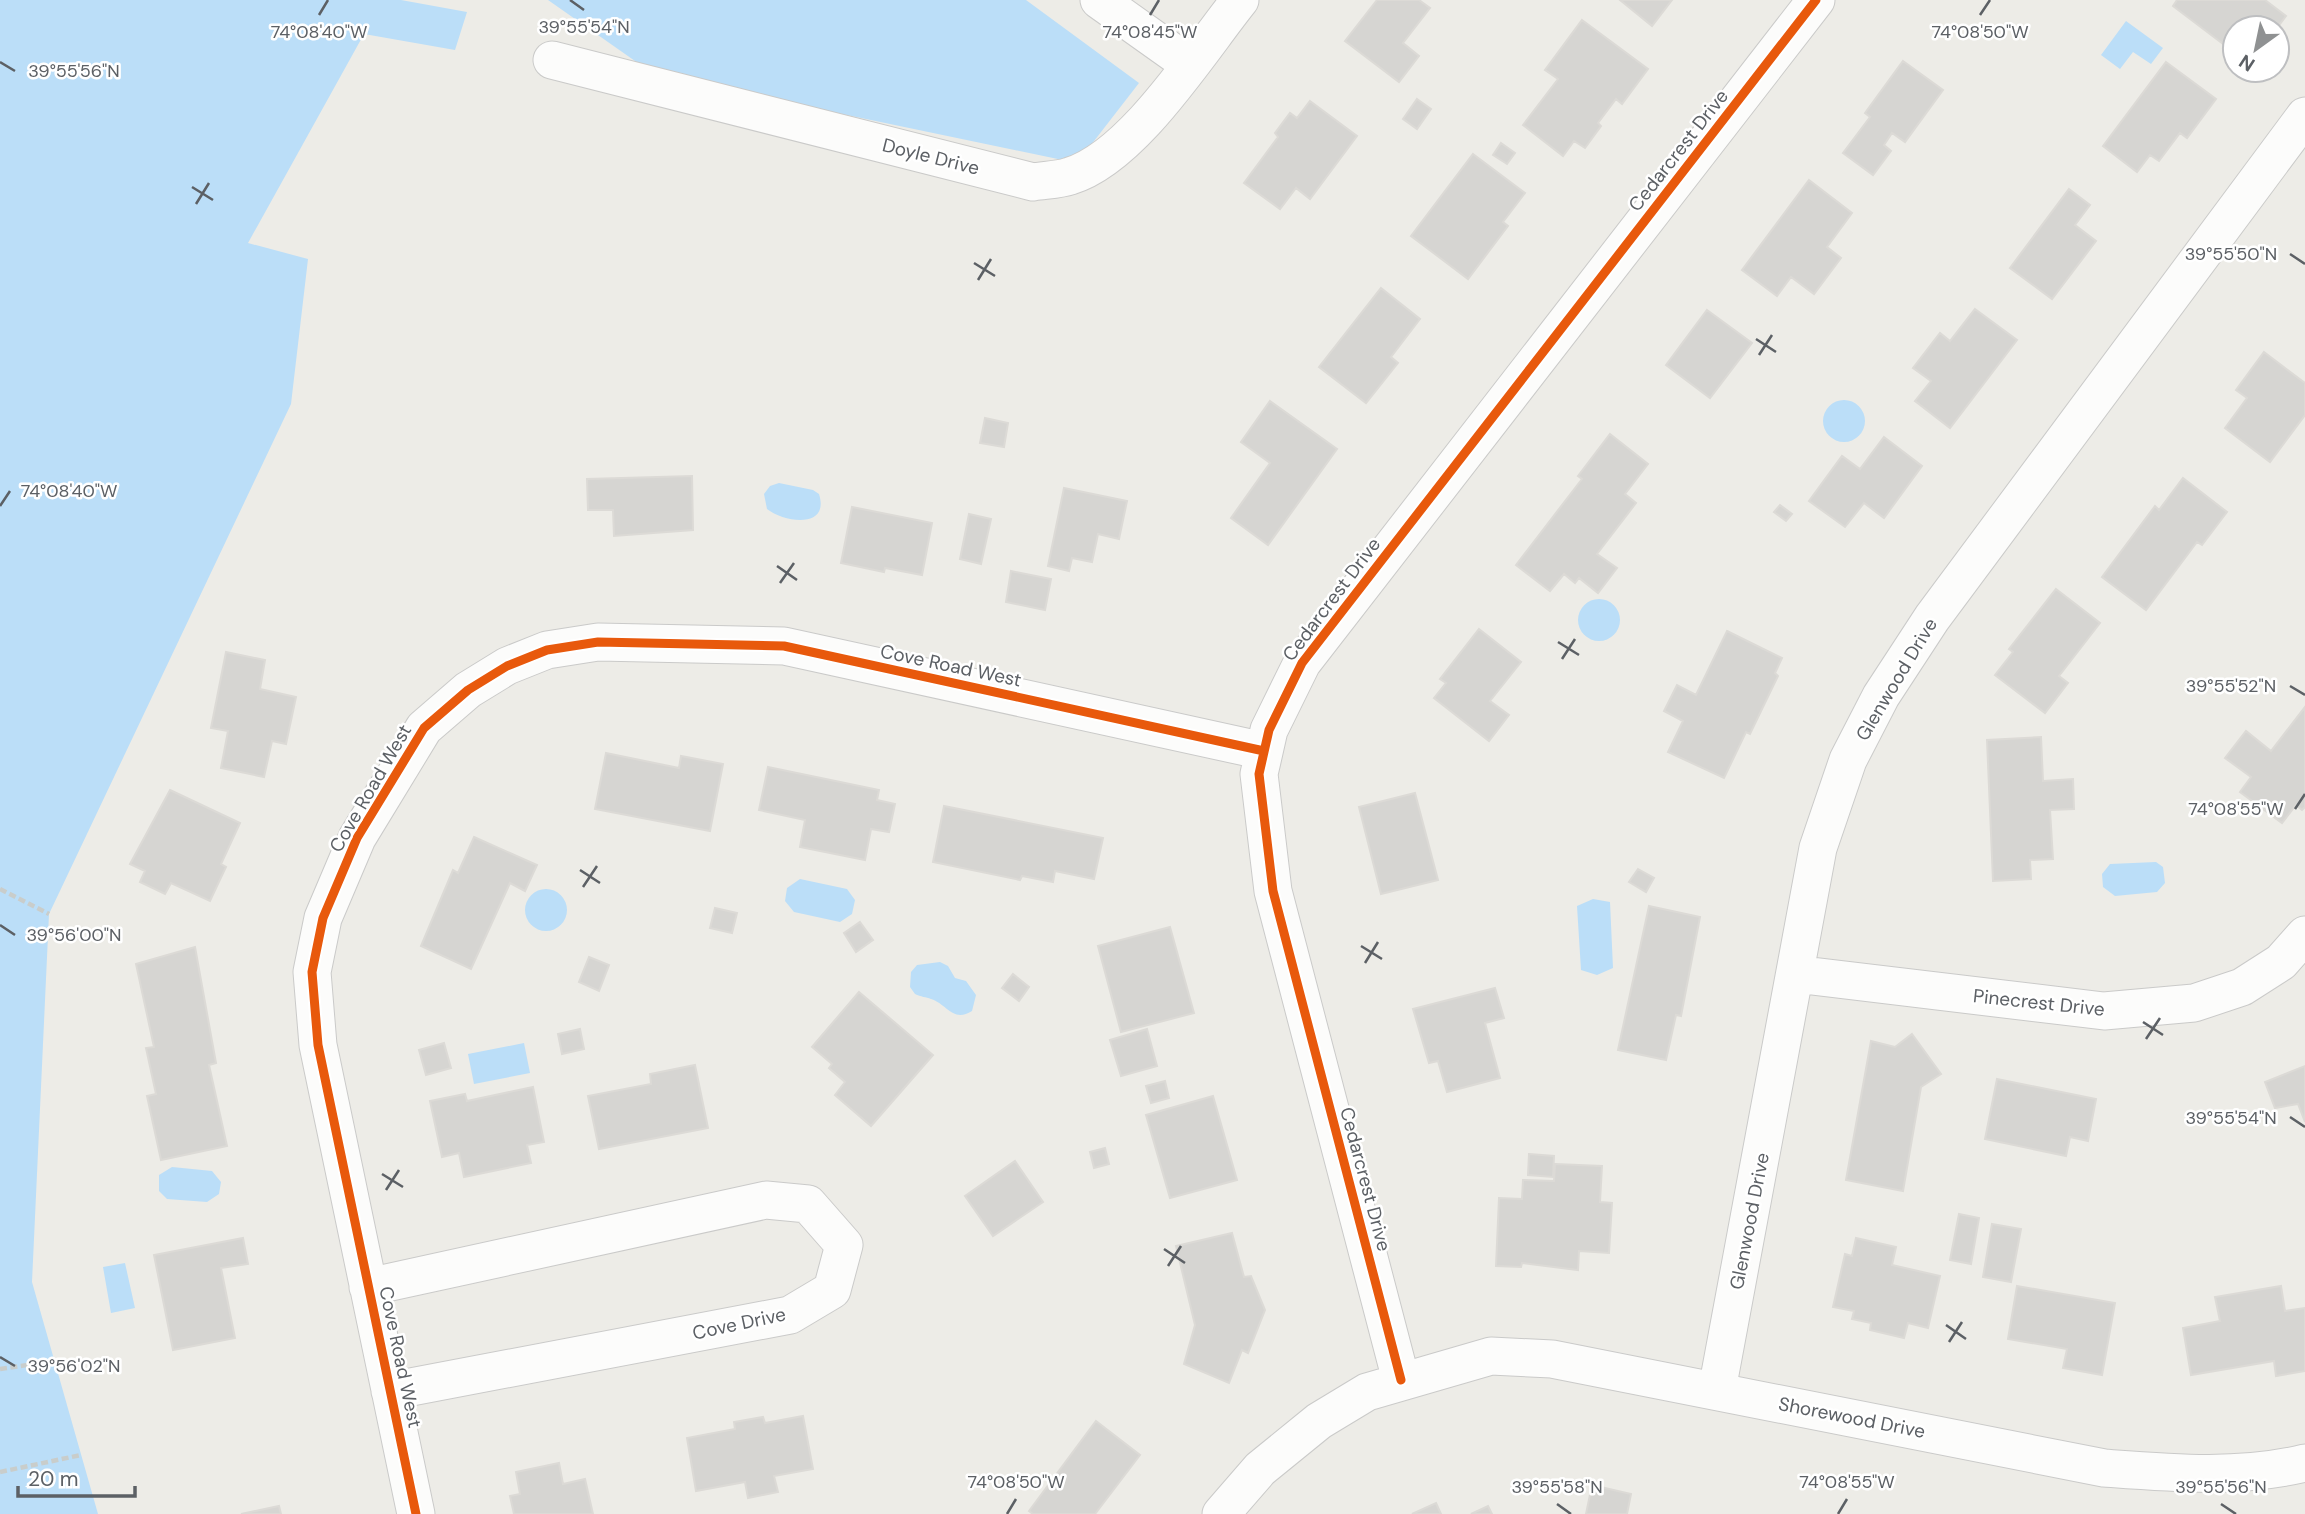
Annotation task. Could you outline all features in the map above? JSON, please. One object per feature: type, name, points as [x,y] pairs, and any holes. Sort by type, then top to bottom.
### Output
[{"type":"street","points":[[1099,0],[1189,64]]},
{"type":"street","name":"Doyle Drive","points":[[552,60],[1033,182],[1071,176],[1106,158],[1151,114],[1240,0]]},
{"type":"street","name":"Cedarcrest Drive","points":[[1401,1380],[1273,891],[1259,774],[1269,730],[1301,663],[1816,0]]},
{"type":"street","name":"Glenwood Drive","points":[[1717,1390],[1818,848],[1848,760],[1881,696],[1932,618],[2305,116]]},
{"type":"street","name":"Cove Road West","points":[[416,1514],[318,1045],[312,972],[323,918],[357,838],[424,728],[468,690],[507,666],[547,650],[598,642],[784,646],[1264,751]]},
{"type":"street","name":"Pinecrest Drive","points":[[1795,974],[2104,1011],[2194,1003],[2242,987],[2281,962],[2305,935]]},
{"type":"street","name":"Cove Drive","points":[[368,1287],[766,1200],[808,1204],[844,1245],[832,1290],[790,1315],[390,1391]]},
{"type":"street","name":"Shorewood Drive","points":[[1401,1380],[1491,1356],[1552,1359],[2104,1468],[2192,1475],[2280,1469],[2305,1463]]},
{"type":"street","points":[[1221,1514],[1260,1469],[1318,1421],[1367,1392],[1401,1380]]},
{"type":"path","points":[[0,889],[49,914]]},
{"type":"path","points":[[0,1369],[54,1361]]},
{"type":"path","points":[[0,1472],[81,1455]]},
{"type":"water","points":[[0,0],[401,0],[467,12],[455,50],[364,34],[248,243],[308,259],[291,404],[49,914],[32,1282],[98,1514],[0,1514]]},
{"type":"water","points":[[548,0],[1026,0],[1139,83],[1077,163],[655,75]]},
{"type":"water","points":[[2126,21],[2163,48],[2151,64],[2133,52],[2120,69],[2101,55]]},
{"type":"water","points":[[1844,400],[1859,406],[1865,421],[1859,436],[1844,442],[1829,436],[1823,421],[1829,406]]},
{"type":"water","points":[[779,483],[813,490],[819,494],[821,505],[818,513],[812,518],[794,520],[767,509],[764,494],[770,486]]},
{"type":"water","points":[[1599,599],[1614,605],[1620,620],[1614,635],[1599,641],[1584,635],[1578,620],[1584,605]]},
{"type":"water","points":[[2156,862],[2163,867],[2165,883],[2157,892],[2115,896],[2103,887],[2102,874],[2110,864]]},
{"type":"water","points":[[800,879],[847,889],[855,900],[852,914],[840,922],[794,912],[785,901],[787,888]]},
{"type":"water","points":[[546,889],[561,895],[567,910],[561,925],[546,931],[531,925],[525,910],[531,895]]},
{"type":"water","points":[[1593,899],[1610,902],[1613,968],[1597,975],[1581,970],[1577,906]]},
{"type":"water","points":[[940,962],[948,966],[955,978],[966,981],[976,995],[972,1011],[955,1014],[937,1001],[915,994],[910,987],[911,972],[917,965]]},
{"type":"water","points":[[524,1043],[530,1073],[474,1084],[468,1054]]},
{"type":"water","points":[[172,1167],[212,1171],[221,1182],[219,1194],[207,1202],[167,1199],[159,1191],[159,1175]]},
{"type":"water","points":[[125,1263],[135,1308],[111,1313],[103,1267]]},
{"type":"building","points":[[1377,0],[1419,0],[1430,8],[1403,43],[1419,56],[1399,82],[1345,41]]},
{"type":"building","points":[[1620,0],[1672,0],[1652,26]]},
{"type":"building","points":[[2177,0],[2265,0],[2283,14],[2221,14],[2221,42],[2173,6]]},
{"type":"building","points":[[1582,20],[1648,69],[1622,104],[1616,99],[1598,123],[1601,126],[1585,148],[1574,141],[1563,156],[1523,125],[1558,79],[1545,70]]},
{"type":"building","points":[[1903,61],[1943,90],[1905,142],[1892,133],[1884,145],[1891,151],[1873,175],[1843,153],[1870,117],[1865,113]]},
{"type":"building","points":[[2166,62],[2216,99],[2187,138],[2180,133],[2159,161],[2150,155],[2137,172],[2103,146]]},
{"type":"building","points":[[1417,99],[1431,109],[1417,129],[1403,119]]},
{"type":"building","points":[[1310,101],[1357,136],[1310,199],[1296,188],[1280,209],[1244,183],[1278,137],[1275,133],[1290,113],[1297,118]]},
{"type":"building","points":[[1501,143],[1515,153],[1507,164],[1493,155]]},
{"type":"building","points":[[1473,154],[1525,193],[1503,222],[1508,226],[1468,279],[1411,236]]},
{"type":"building","points":[[1809,180],[1852,213],[1827,247],[1841,258],[1814,294],[1791,277],[1777,296],[1742,270]]},
{"type":"building","points":[[2069,189],[2090,205],[2075,225],[2096,241],[2052,299],[2010,268]]},
{"type":"building","points":[[1381,288],[1420,319],[1391,357],[1398,363],[1366,403],[1319,367]]},
{"type":"building","points":[[1975,309],[2017,340],[1950,428],[1915,401],[1931,381],[1913,368],[1940,333],[1950,341]]},
{"type":"building","points":[[1707,310],[1752,343],[1710,398],[1666,365]]},
{"type":"building","points":[[2264,352],[2305,383],[2305,415],[2270,462],[2225,428],[2247,398],[2236,390]]},
{"type":"building","points":[[1270,401],[1337,449],[1268,545],[1231,518],[1270,463],[1241,442]]},
{"type":"building","points":[[985,418],[1008,423],[1004,447],[980,443]]},
{"type":"building","points":[[1610,434],[1648,464],[1625,494],[1636,503],[1597,554],[1617,568],[1598,593],[1579,578],[1575,583],[1564,574],[1550,591],[1516,565],[1582,479],[1578,476]]},
{"type":"building","points":[[1884,437],[1922,466],[1884,518],[1864,503],[1845,527],[1809,501],[1842,456],[1860,469]]},
{"type":"building","points":[[692,476],[693,530],[614,536],[613,510],[588,510],[587,479]]},
{"type":"building","points":[[2183,478],[2227,512],[2202,545],[2197,542],[2146,610],[2102,577],[2155,506],[2159,510]]},
{"type":"building","points":[[1064,488],[1127,501],[1119,539],[1098,534],[1092,562],[1072,558],[1069,571],[1048,566]]},
{"type":"building","points":[[1780,505],[1792,514],[1786,521],[1774,512]]},
{"type":"building","points":[[852,507],[932,523],[922,575],[885,568],[884,572],[841,563]]},
{"type":"building","points":[[969,514],[991,519],[981,564],[960,559]]},
{"type":"building","points":[[1011,571],[1051,579],[1045,610],[1006,602]]},
{"type":"building","points":[[2056,589],[2100,623],[2059,676],[2068,683],[2045,713],[1995,675],[2013,652],[2009,649]]},
{"type":"building","points":[[1479,629],[1521,662],[1490,701],[1509,715],[1489,741],[1434,698],[1446,683],[1440,679]]},
{"type":"building","points":[[1727,631],[1782,658],[1775,673],[1778,676],[1750,734],[1746,732],[1724,778],[1668,752],[1683,721],[1664,711],[1677,685],[1696,695]]},
{"type":"building","points":[[226,652],[265,660],[260,689],[296,697],[286,744],[272,741],[264,777],[221,768],[228,731],[211,728]]},
{"type":"building","points":[[2305,707],[2305,807],[2302,810],[2296,805],[2282,823],[2240,792],[2251,777],[2225,758],[2246,731],[2271,751]]},
{"type":"building","points":[[2041,737],[2043,781],[2073,779],[2074,809],[2050,810],[2053,859],[2030,860],[2031,879],[1993,881],[1987,740]]},
{"type":"building","points":[[606,753],[679,768],[681,756],[723,764],[710,831],[595,809]]},
{"type":"building","points":[[768,767],[879,790],[877,800],[895,804],[889,832],[871,829],[865,860],[800,847],[805,820],[759,810]]},
{"type":"building","points":[[170,790],[240,823],[221,864],[226,867],[210,901],[171,883],[165,894],[140,882],[145,871],[130,864]]},
{"type":"building","points":[[1415,793],[1438,880],[1381,894],[1359,807]]},
{"type":"building","points":[[944,806],[1103,838],[1094,879],[1055,871],[1053,882],[1022,876],[1020,880],[933,862]]},
{"type":"building","points":[[474,837],[537,865],[525,891],[510,883],[471,969],[421,946],[453,870],[458,873]]},
{"type":"building","points":[[1638,869],[1654,878],[1646,892],[1629,882]]},
{"type":"building","points":[[1649,906],[1700,917],[1681,1016],[1676,1015],[1666,1060],[1618,1050]]},
{"type":"building","points":[[715,908],[737,913],[732,933],[710,928]]},
{"type":"building","points":[[860,922],[873,940],[856,952],[844,933]]},
{"type":"building","points":[[1170,927],[1194,1013],[1121,1032],[1098,946]]},
{"type":"building","points":[[195,947],[216,1063],[209,1065],[227,1146],[161,1160],[147,1096],[156,1094],[146,1048],[154,1047],[136,964]]},
{"type":"building","points":[[589,957],[609,965],[599,991],[579,982]]},
{"type":"building","points":[[1013,974],[1029,987],[1019,1001],[1002,988]]},
{"type":"building","points":[[1495,988],[1504,1018],[1485,1023],[1500,1078],[1447,1092],[1438,1061],[1429,1063],[1413,1009]]},
{"type":"building","points":[[859,992],[933,1055],[871,1126],[835,1095],[845,1082],[829,1068],[832,1064],[812,1047]]},
{"type":"building","points":[[580,1029],[584,1049],[562,1054],[558,1034]]},
{"type":"building","points":[[1147,1029],[1157,1066],[1121,1076],[1110,1040]]},
{"type":"building","points":[[1912,1034],[1941,1074],[1921,1087],[1903,1191],[1846,1180],[1871,1041],[1895,1047]]},
{"type":"building","points":[[444,1043],[451,1068],[426,1075],[419,1050]]},
{"type":"building","points":[[695,1065],[708,1128],[599,1149],[588,1096],[651,1084],[650,1074]]},
{"type":"building","points":[[2305,1066],[2305,1122],[2298,1104],[2275,1108],[2265,1082]]},
{"type":"building","points":[[1997,1079],[2096,1099],[2088,1141],[2070,1137],[2066,1156],[1985,1139]]},
{"type":"building","points":[[1165,1081],[1169,1098],[1151,1103],[1146,1086]]},
{"type":"building","points":[[533,1087],[544,1142],[527,1145],[531,1163],[464,1177],[459,1153],[442,1157],[430,1101],[465,1094],[467,1101]]},
{"type":"building","points":[[1213,1096],[1237,1180],[1170,1198],[1146,1115]]},
{"type":"building","points":[[1105,1148],[1109,1164],[1094,1168],[1090,1152]]},
{"type":"building","points":[[1529,1154],[1554,1156],[1553,1177],[1528,1175]]},
{"type":"building","points":[[1015,1161],[1043,1202],[993,1236],[965,1196]]},
{"type":"building","points":[[1555,1164],[1602,1166],[1600,1202],[1612,1203],[1609,1253],[1579,1251],[1578,1270],[1522,1263],[1521,1267],[1496,1266],[1499,1198],[1522,1199],[1523,1180],[1554,1181]]},
{"type":"building","points":[[1959,1214],[1979,1218],[1971,1264],[1950,1260]]},
{"type":"building","points":[[1992,1224],[2021,1229],[2011,1282],[1983,1277]]},
{"type":"building","points":[[1232,1233],[1244,1277],[1251,1276],[1265,1310],[1248,1353],[1242,1350],[1229,1383],[1184,1364],[1195,1325],[1176,1246]]},
{"type":"building","points":[[243,1238],[248,1264],[221,1268],[235,1338],[173,1350],[154,1255]]},
{"type":"building","points":[[1856,1238],[1896,1247],[1892,1265],[1940,1276],[1928,1328],[1908,1323],[1904,1338],[1870,1330],[1871,1323],[1852,1319],[1854,1311],[1833,1307],[1845,1254],[1852,1256]]},
{"type":"building","points":[[2017,1286],[2115,1303],[2102,1375],[2063,1368],[2067,1349],[2008,1339]]},
{"type":"building","points":[[2281,1286],[2285,1311],[2305,1308],[2305,1371],[2276,1376],[2274,1361],[2191,1375],[2183,1328],[2220,1321],[2215,1297]]},
{"type":"building","points":[[803,1416],[813,1469],[774,1476],[778,1492],[748,1498],[745,1482],[696,1491],[687,1438],[735,1429],[734,1422],[763,1417],[765,1423]]},
{"type":"building","points":[[1096,1421],[1140,1455],[1095,1514],[1033,1514],[1029,1511]]},
{"type":"building","points":[[559,1463],[563,1484],[585,1479],[593,1514],[514,1514],[510,1496],[520,1494],[516,1472]]},
{"type":"building","points":[[1592,1485],[1631,1494],[1627,1514],[1586,1514]]},
{"type":"building","points":[[1436,1503],[1441,1514],[1412,1514]]},
{"type":"building","points":[[279,1506],[281,1514],[241,1514]]},
{"type":"building","points":[[1488,1506],[1492,1514],[1471,1514]]},
{"type":"cycle path","points":[[1401,1380],[1273,891],[1259,774],[1269,730],[1302,663],[1816,0]]},
{"type":"cycle path","points":[[416,1514],[318,1045],[312,972],[323,918],[357,838],[424,728],[468,690],[507,666],[547,650],[598,642],[784,646],[1264,751]]}]
